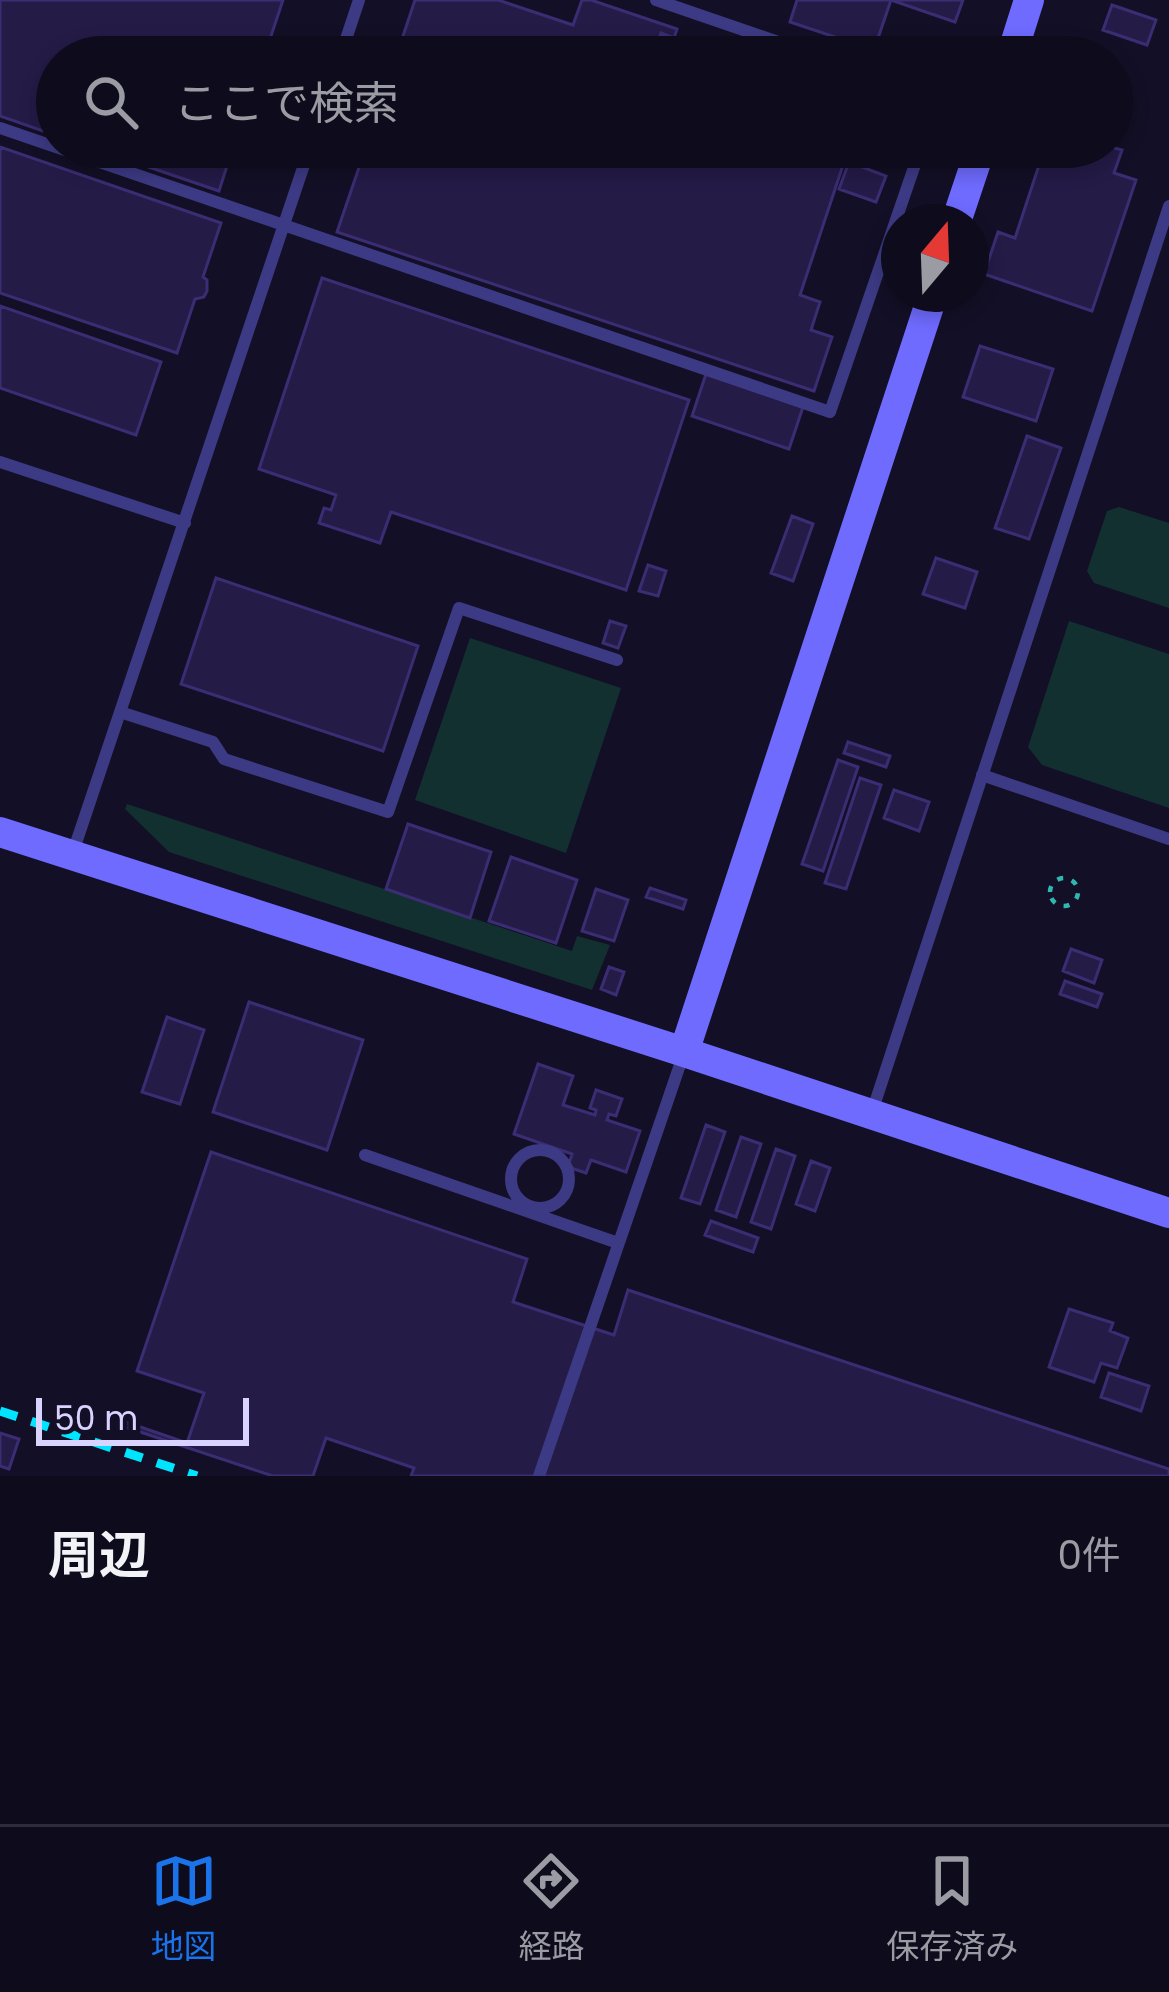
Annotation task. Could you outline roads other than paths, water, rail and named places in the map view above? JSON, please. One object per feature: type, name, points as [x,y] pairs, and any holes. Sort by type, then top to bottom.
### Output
[{"type":"street","points":[[1018,36],[1029,0]]},
{"type":"street","points":[[962,204],[974,168]]},
{"type":"street","points":[[684,1052],[927,312]]},
{"type":"street","points":[[0,832],[1169,1213]]},
{"type":"lane","points":[[347,36],[359,0]]},
{"type":"lane","points":[[656,0],[761,36]]},
{"type":"lane","points":[[0,128],[36,140]]},
{"type":"lane","points":[[117,168],[830,412],[914,168]]},
{"type":"lane","points":[[72,855],[303,168]]},
{"type":"lane","points":[[872,1115],[1169,206]]},
{"type":"lane","points":[[0,462],[185,523]]},
{"type":"lane","points":[[120,712],[213,742],[224,759],[388,812],[459,608],[617,660]]},
{"type":"lane","points":[[982,775],[1169,838]]},
{"type":"lane","points":[[539,1476],[684,1052]]},
{"type":"lane","points":[[533,1151],[550,1152],[564,1163],[567,1189],[549,1207],[529,1210],[514,1195],[513,1167],[533,1151]]},
{"type":"lane","points":[[365,1155],[618,1243]]},
{"type":"railway","points":[[0,1411],[197,1476]]}]
